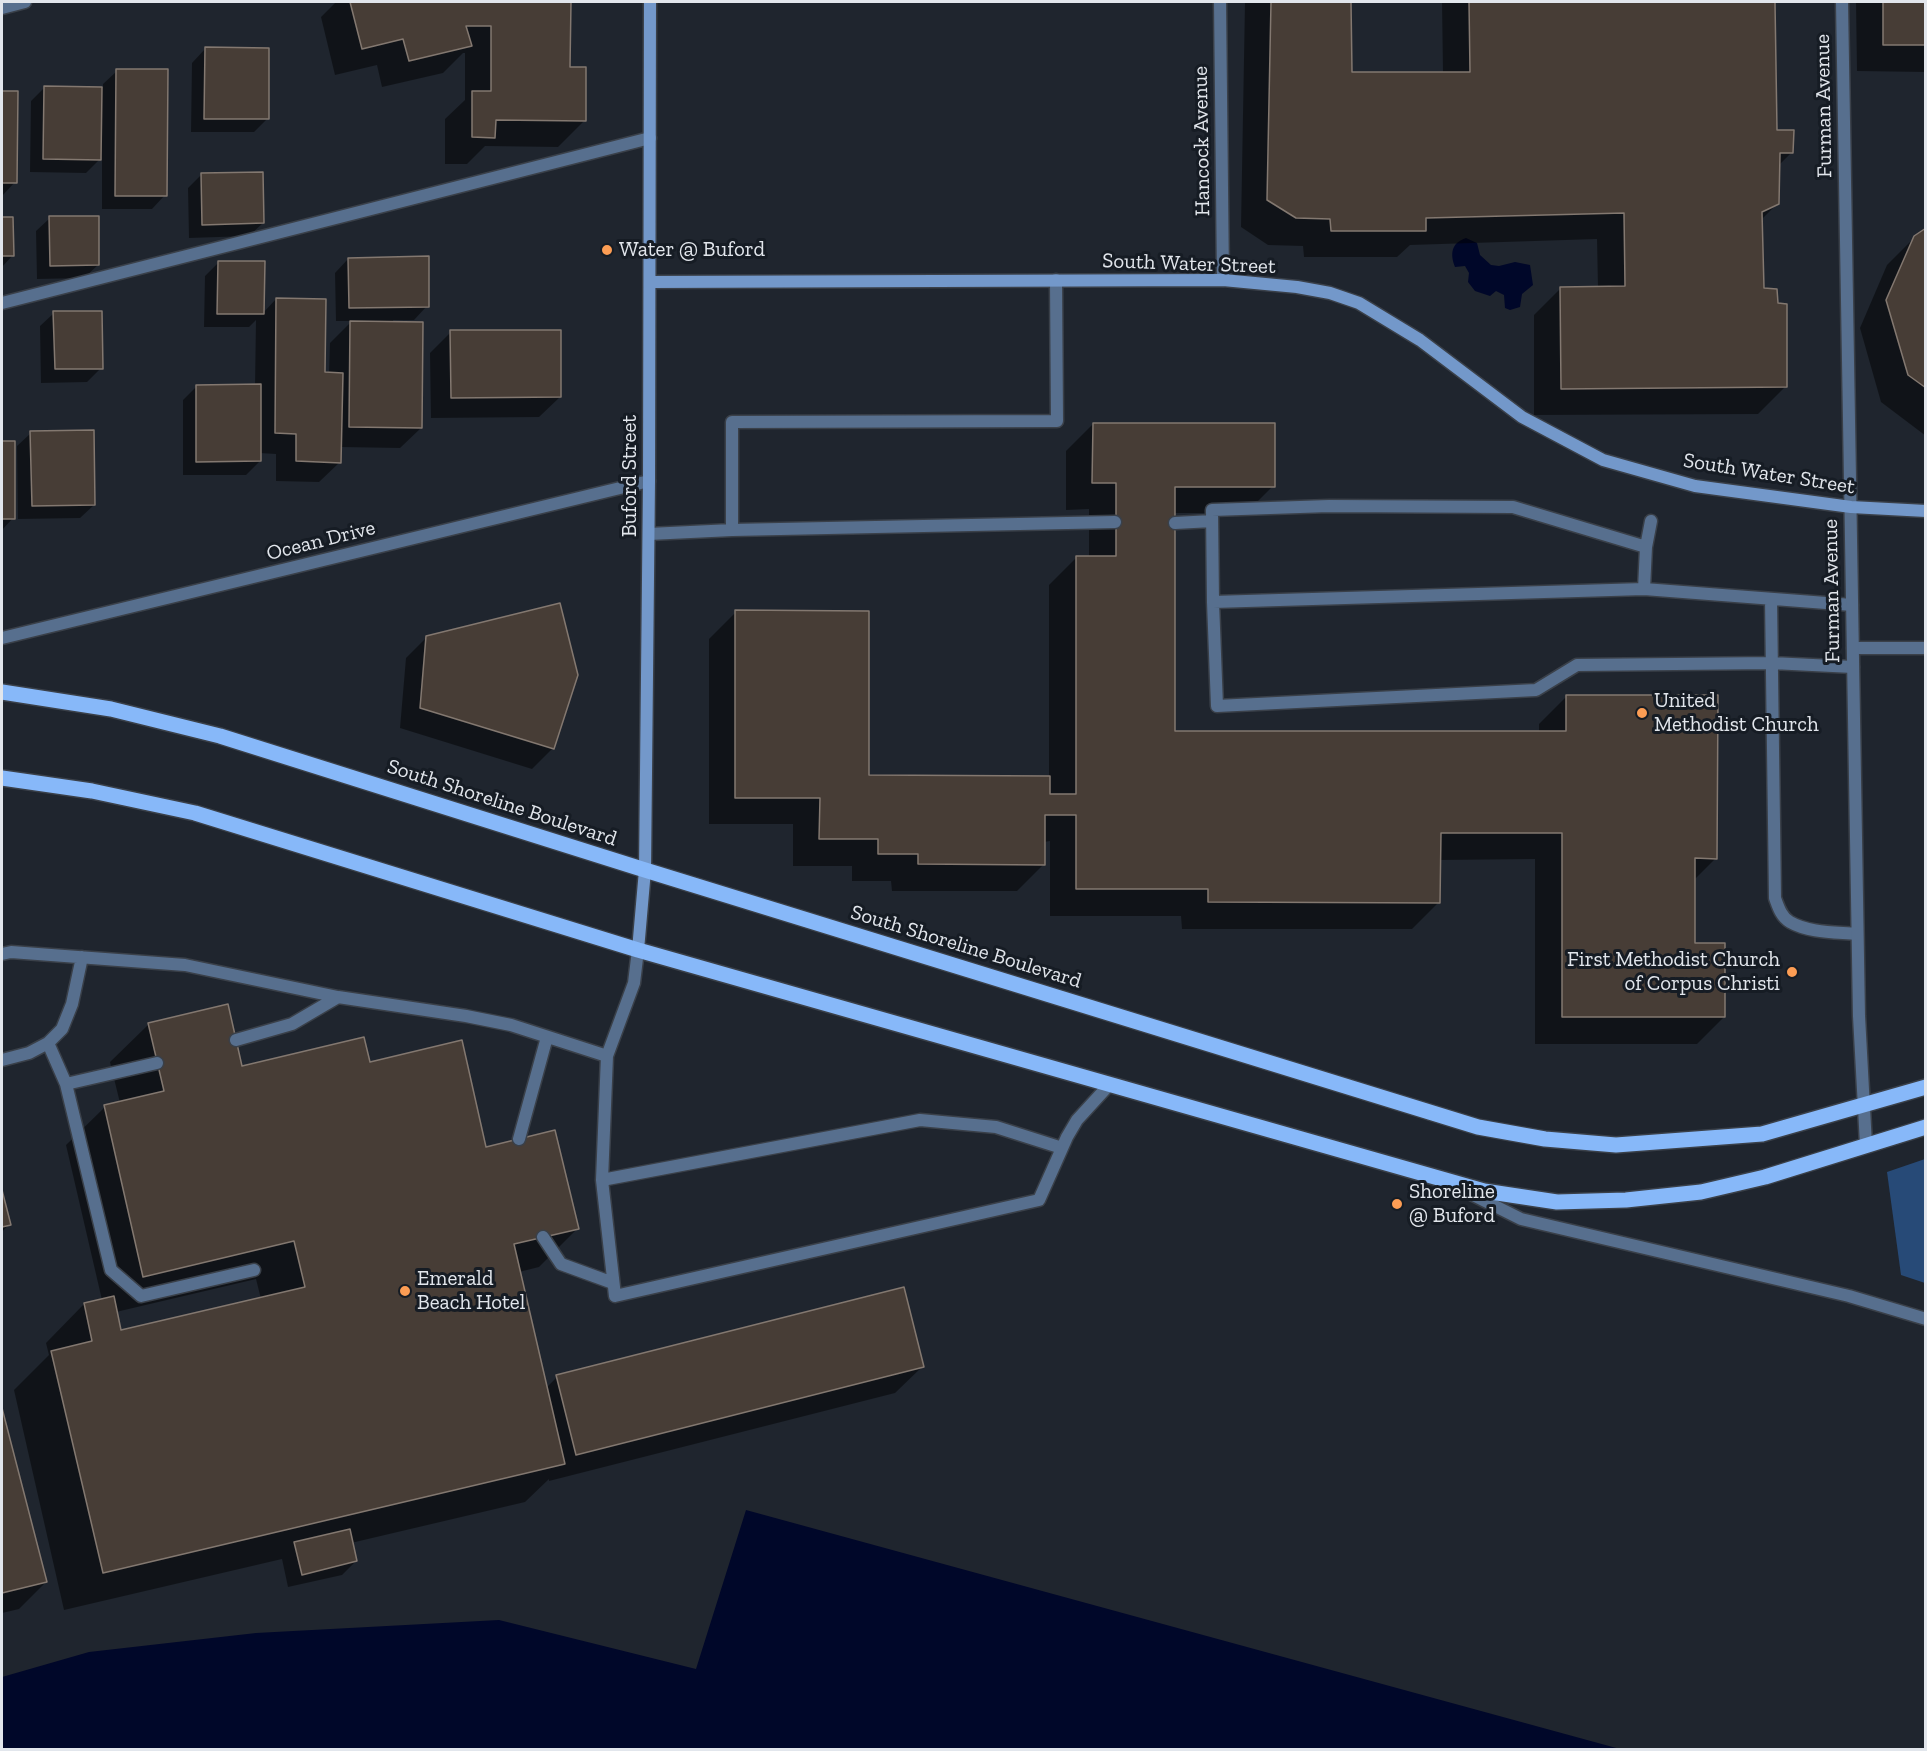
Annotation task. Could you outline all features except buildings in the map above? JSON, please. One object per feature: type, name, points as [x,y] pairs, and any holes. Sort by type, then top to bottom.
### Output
[{"type":"main road","name":"South Shoreline Boulevard","points":[[2,692],[111,709],[220,736],[645,870],[1478,1127],[1545,1139],[1616,1145],[1762,1134],[1926,1087]]},
{"type":"main road","points":[[2,778],[92,791],[195,813],[638,950],[1484,1191],[1557,1202],[1626,1200],[1712,1190],[1765,1177],[1926,1127]]},
{"type":"street","points":[[2,8],[25,2]]},
{"type":"street","name":"Buford Street","points":[[638,950],[645,870],[650,481],[650,2]]},
{"type":"street","name":"Hancock Avenue","points":[[1220,2],[1223,280]]},
{"type":"street","name":"Furman Avenue","points":[[1842,2],[1857,934],[1866,1145]]},
{"type":"street","points":[[2,303],[650,138]]},
{"type":"street","points":[[732,530],[732,422],[1057,421],[1056,280]]},
{"type":"street","name":"South Water Street","points":[[650,282],[1223,280],[1297,287],[1329,293],[1359,303],[1420,340],[1522,417],[1603,460],[1695,486],[1851,507],[1926,511]]},
{"type":"street","name":"Ocean Drive","points":[[2,638],[650,481]]},
{"type":"street","points":[[1647,547],[1513,507],[1329,507],[1212,510],[1217,706],[1536,690],[1577,665],[1772,663],[1853,668]]},
{"type":"street","points":[[1175,523],[1212,521]]},
{"type":"street","points":[[1644,589],[1647,547],[1652,521]]},
{"type":"street","points":[[649,534],[732,530],[1115,522]]},
{"type":"street","points":[[1213,602],[1644,589],[1852,605]]},
{"type":"street","points":[[1771,599],[1775,898],[1779,911],[1788,922],[1815,930],[1857,934]]},
{"type":"street","points":[[1853,648],[1926,648]]},
{"type":"street","points":[[638,950],[634,983],[607,1056],[602,1180],[615,1296],[1039,1200],[1077,1120],[1109,1085]]},
{"type":"street","points":[[2,954],[11,952],[185,965],[338,997],[511,1025],[607,1056]]},
{"type":"street","points":[[2,1060],[29,1053],[48,1042],[62,1029],[72,1004],[82,957]]},
{"type":"street","points":[[236,1040],[292,1024],[338,997]]},
{"type":"street","points":[[519,1139],[547,1037]]},
{"type":"street","points":[[48,1042],[66,1084],[111,1270],[141,1296],[254,1270]]},
{"type":"street","points":[[66,1084],[157,1063]]},
{"type":"street","points":[[602,1180],[920,1120],[996,1126],[1062,1148]]},
{"type":"street","points":[[1451,1183],[1521,1219],[1849,1296],[1926,1319]]},
{"type":"street","points":[[543,1237],[561,1264],[613,1283]]},
{"type":"shaded area","points":[[1466,238],[1477,243],[1480,255],[1491,265],[1499,266],[1515,262],[1530,265],[1533,285],[1522,294],[1520,307],[1510,310],[1505,308],[1504,295],[1496,291],[1490,296],[1475,291],[1468,282],[1469,273],[1465,266],[1455,267],[1452,258],[1453,250],[1457,243]]},
{"type":"shaded area","points":[[1926,1159],[1925,1283],[1901,1275],[1887,1172]]},
{"type":"shaded area","points":[[746,1510],[1620,1749],[2,1749],[2,1677],[89,1652],[256,1633],[499,1620],[696,1669]]},
{"type":"place","name":"Water @ Buford","points":[[607,250]]},
{"type":"place","name":"United Methodist Church","points":[[1642,713]]},
{"type":"place","name":"First Methodist Church of Corpus Christi","points":[[1792,972]]},
{"type":"place","name":"Shoreline @ Buford","points":[[1397,1204]]},
{"type":"place","name":"Emerald Beach Hotel","points":[[405,1291]]}]
